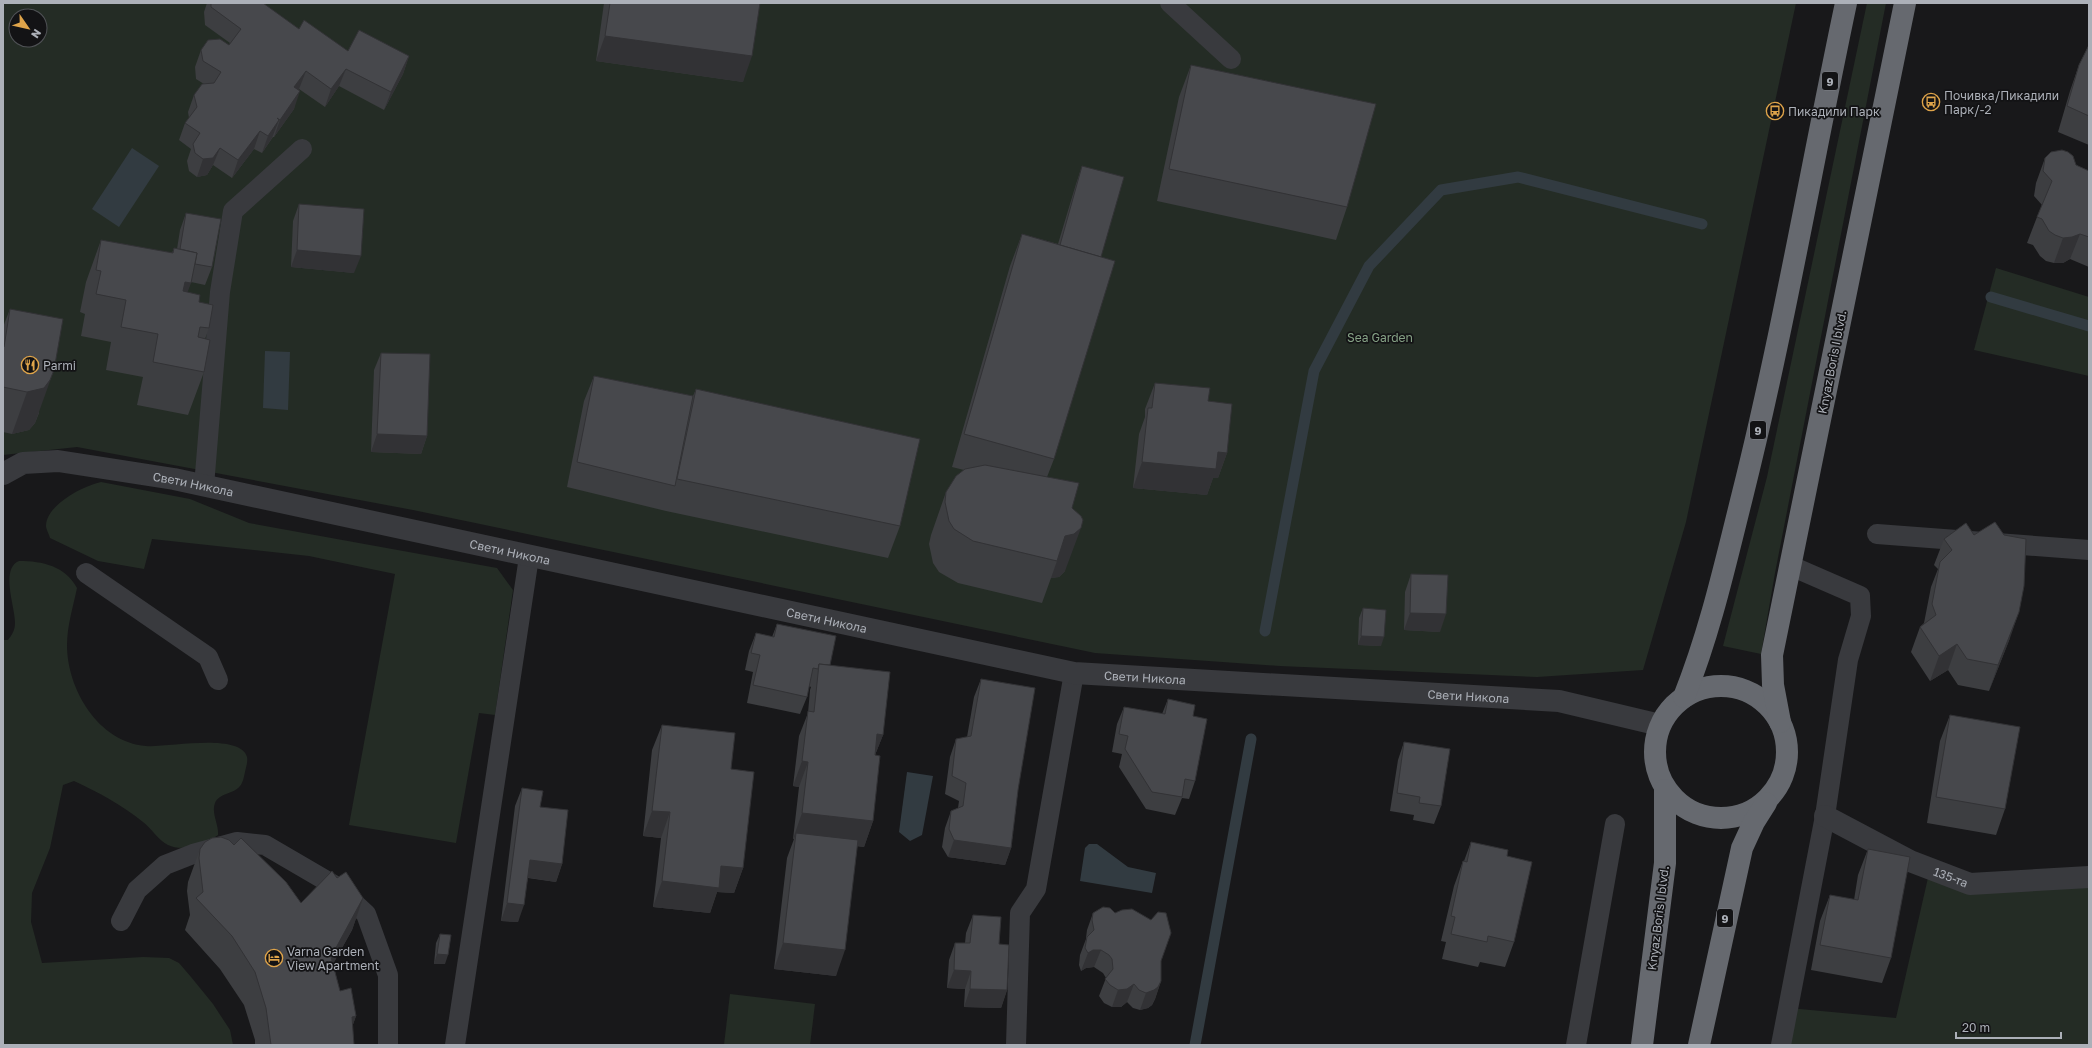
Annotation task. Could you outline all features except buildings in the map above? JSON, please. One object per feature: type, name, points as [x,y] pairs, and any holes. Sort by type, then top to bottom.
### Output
[{"type":"highway","name":"9","points":[[1684,697],[1708,633],[1750,465],[1778,344],[1846,3]]},
{"type":"highway","name":"Knyaz Boris I blvd.","points":[[1780,722],[1773,685],[1772,655],[1905,3]]},
{"type":"highway","name":"9","points":[[1699,1045],[1742,848],[1754,822],[1781,781],[1787,762],[1787,741],[1780,722],[1770,706],[1755,694],[1738,687],[1719,685],[1701,688],[1684,697],[1670,709],[1660,724],[1654,746],[1656,769],[1665,790],[1679,805],[1696,815],[1715,819],[1735,818],[1754,811],[1769,798]]},
{"type":"highway","name":"Knyaz Boris I blvd.","points":[[1642,1045],[1665,863],[1665,790]]},
{"type":"street","name":"Свети Никола","points":[[3,474],[23,463],[58,461],[174,479],[529,557],[1074,673],[1559,701],[1660,724]]},
{"type":"street","name":"135-та","points":[[1825,816],[1910,861],[1970,884],[2089,877]]},
{"type":"lane","points":[[1170,3],[1231,59]]},
{"type":"lane","points":[[204,486],[220,292],[234,211],[302,148]]},
{"type":"lane","points":[[1877,534],[2089,550]]},
{"type":"lane","points":[[455,1045],[529,557]]},
{"type":"lane","points":[[1781,1045],[1825,816],[1848,660],[1861,616],[1860,596],[1791,566]]},
{"type":"lane","points":[[86,573],[208,657],[218,680]]},
{"type":"lane","points":[[1016,1045],[1020,913],[1036,889],[1074,673]]},
{"type":"lane","points":[[1576,1045],[1615,824]]},
{"type":"lane","points":[[121,921],[137,890],[165,865],[193,854],[237,842],[265,845],[337,887],[366,914],[388,975],[388,1045]]},
{"type":"green space","name":"Sea Garden","points":[[3,3],[1796,3],[1686,522],[1643,670],[1537,677],[1280,666],[1095,653],[413,510],[77,447],[3,455]]},
{"type":"green space","points":[[1867,3],[1886,3],[1775,573],[1761,654],[1723,646],[1767,477]]},
{"type":"green space","points":[[1996,268],[2089,297],[2089,376],[1974,350]]},
{"type":"green space","points":[[101,482],[190,499],[249,523],[497,568],[513,590],[495,715],[479,713],[456,843],[349,825],[395,574],[309,556],[152,539],[144,569],[98,561],[50,538],[46,526],[52,511],[59,504],[76,492]]},
{"type":"green space","points":[[19,561],[36,562],[52,566],[66,574],[77,588],[68,631],[68,662],[79,695],[88,710],[100,724],[113,735],[129,742],[146,746],[217,743],[231,745],[241,749],[247,757],[247,764],[241,785],[234,791],[220,797],[215,803],[214,815],[218,835],[207,842],[187,848],[168,845],[158,838],[135,816],[110,799],[74,781],[63,785],[50,848],[32,893],[31,922],[42,963],[143,957],[169,958],[179,963],[213,1004],[230,1030],[233,1045],[3,1045],[3,640],[8,640],[14,628],[15,623],[9,580],[13,565]]},
{"type":"green space","points":[[1930,869],[1970,884],[2089,877],[2089,1045],[1781,1045],[1789,1008],[1896,1018]]},
{"type":"green space","points":[[730,994],[815,1004],[810,1045],[724,1045]]},
{"type":"shaded area","points":[[132,148],[159,166],[119,227],[92,209]]},
{"type":"shaded area","points":[[265,351],[290,352],[288,410],[263,408]]},
{"type":"shaded area","points":[[907,772],[933,776],[922,835],[910,841],[899,832]]},
{"type":"shaded area","points":[[1089,844],[1097,844],[1128,867],[1156,873],[1152,893],[1080,881],[1085,848]]},
{"type":"waterway","points":[[1265,631],[1314,371],[1369,266],[1441,190],[1518,177],[1702,224]]},
{"type":"waterway","points":[[1991,297],[2089,326]]},
{"type":"waterway","points":[[1195,1045],[1251,739]]},
{"type":"place","name":"Почивка/Пикадили Парк/-2","points":[[1931,102]]},
{"type":"place","name":"Пикадили Парк","points":[[1775,111]]},
{"type":"place","name":"Parmi","points":[[30,365]]},
{"type":"place","name":"Varna Garden View Apartment","points":[[274,958]]}]
